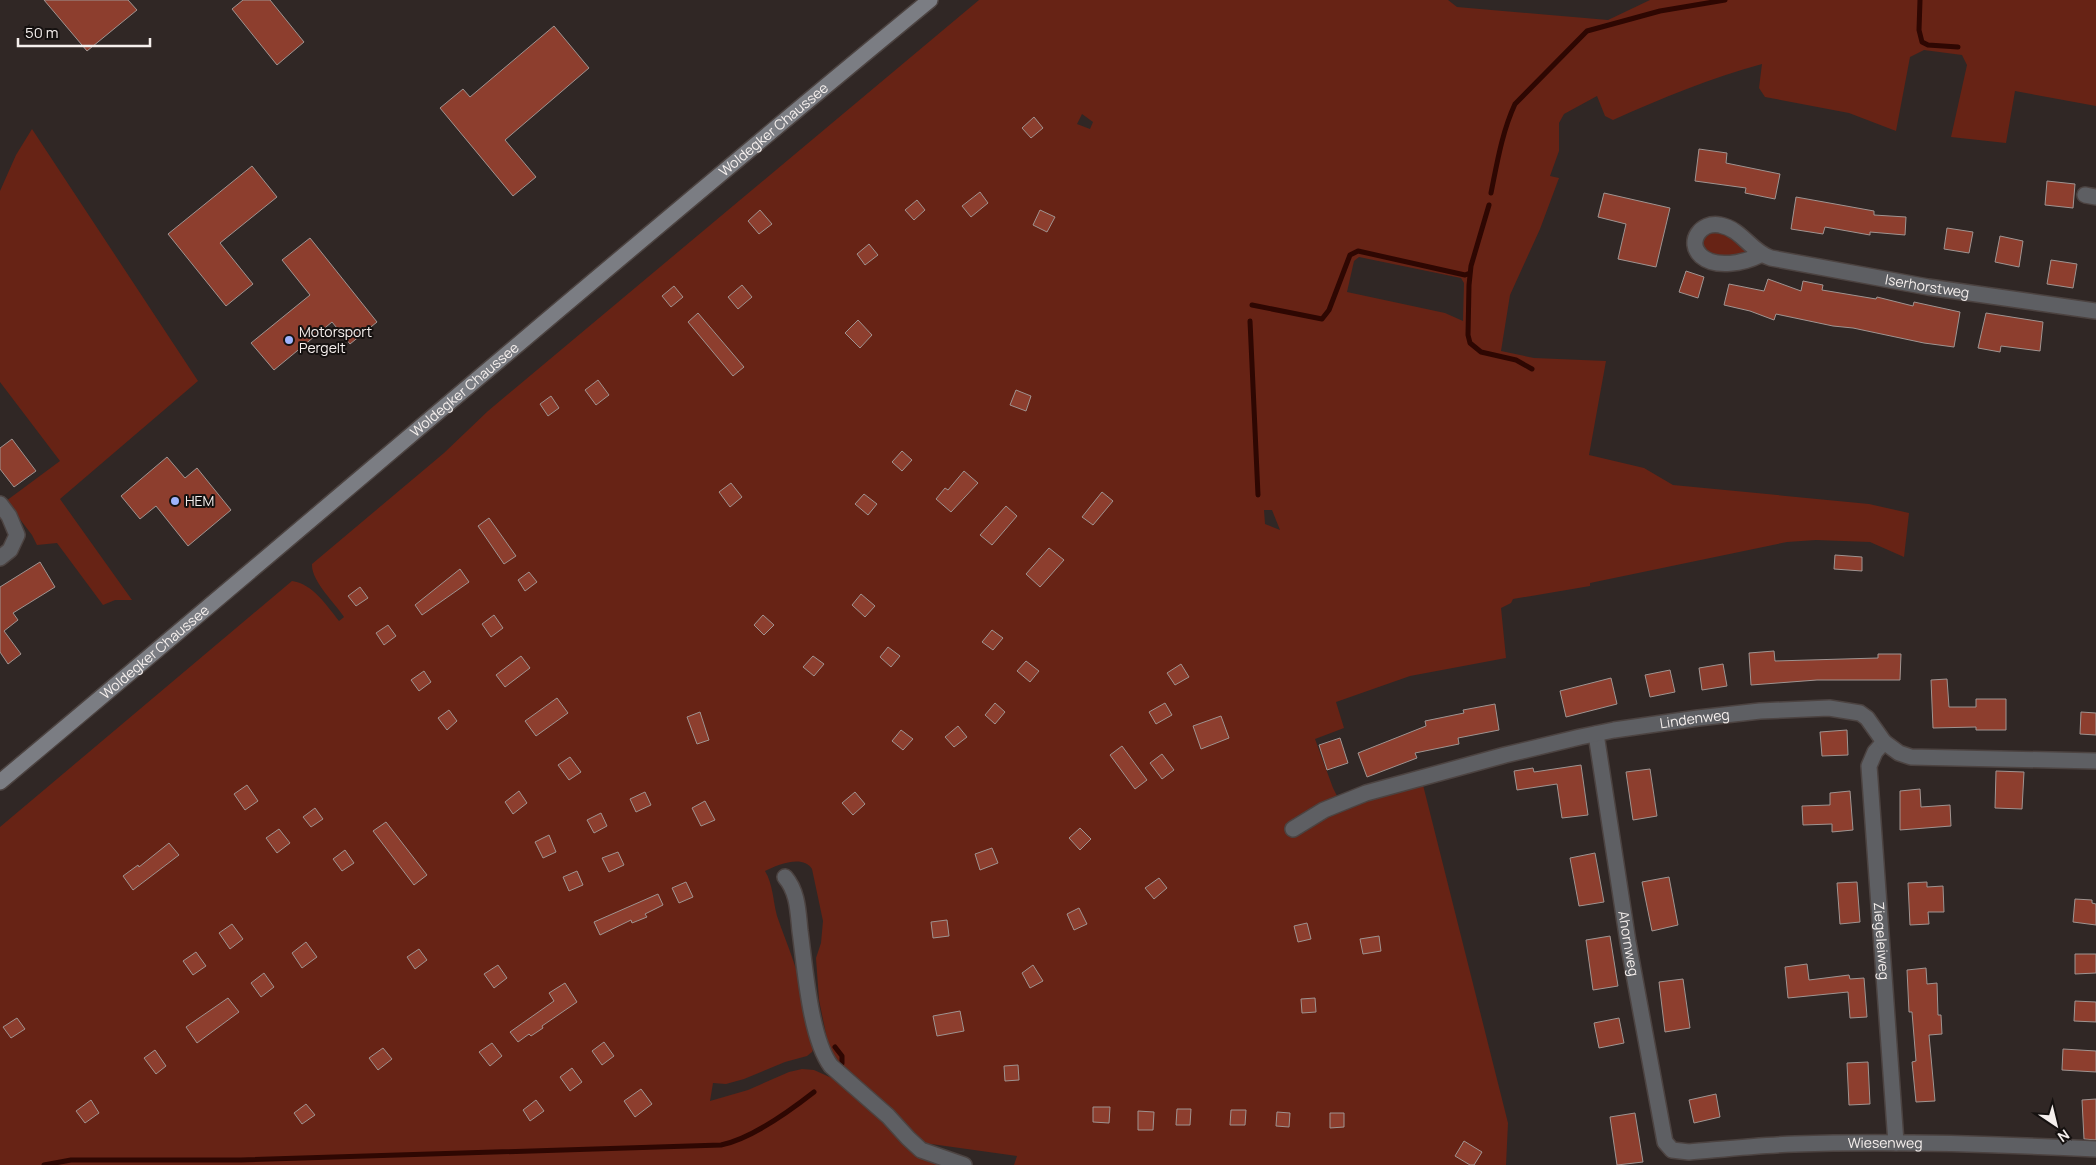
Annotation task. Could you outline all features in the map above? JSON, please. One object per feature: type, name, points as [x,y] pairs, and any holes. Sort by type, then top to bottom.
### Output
[{"type":"main road","name":"Woldegker Chaussee","points":[[0,782],[493,367],[724,169],[930,0]]},
{"type":"street","name":"Iserhorstweg","points":[[1760,255],[1928,287],[2096,311]]},
{"type":"street","points":[[0,504],[9,516],[17,535],[10,550],[0,558]]},
{"type":"street","name":"Lindenweg","points":[[1293,829],[1336,804],[1366,793],[1505,755],[1596,734],[1734,714],[1830,708],[1860,713],[1867,718],[1884,742],[1899,753],[1911,756],[2096,761]]},
{"type":"street","name":"Ahornweg","points":[[1596,734],[1628,942],[1665,1142],[1672,1150]]},
{"type":"street","name":"Ziegeleiweg","points":[[1884,742],[1875,752],[1869,766],[1896,1143]]},
{"type":"street","points":[[785,877],[796,896],[807,986],[820,1044],[825,1057],[841,1076],[888,1116],[922,1150],[964,1165]]},
{"type":"street","name":"Wiesenweg","points":[[1672,1150],[1689,1152],[1794,1144],[1896,1143],[2017,1145],[2096,1149]]},
{"type":"shaded area","points":[[979,0],[1448,0],[1457,7],[1608,20],[1650,0],[2096,0],[2096,106],[2015,91],[2006,143],[1951,137],[1967,65],[1962,55],[1924,50],[1910,57],[1896,131],[1849,113],[1765,97],[1759,88],[1762,64],[1687,89],[1613,120],[1605,116],[1597,96],[1564,114],[1559,123],[1559,151],[1550,176],[1559,178],[1540,229],[1510,295],[1501,351],[1534,358],[1606,361],[1589,455],[1644,468],[1673,485],[1869,504],[1909,513],[1904,557],[1870,542],[1816,540],[1787,542],[1590,583],[1590,586],[1513,599],[1511,603],[1501,608],[1506,658],[1410,676],[1336,702],[1344,728],[1315,739],[1333,788],[1343,808],[1423,785],[1508,1123],[1506,1165],[1014,1165],[1017,1156],[924,1143],[838,1063],[828,1044],[819,1000],[816,958],[821,943],[823,921],[812,869],[803,862],[796,861],[765,871],[771,887],[777,916],[800,981],[814,1047],[807,1056],[785,1062],[744,1079],[726,1084],[713,1083],[710,1101],[748,1090],[789,1072],[802,1069],[814,1070],[834,1079],[887,1122],[918,1156],[940,1165],[0,1165],[0,827],[292,581],[306,586],[313,591],[339,621],[344,617],[319,585],[312,564],[444,453],[488,411]],"holes":[[[1082,114],[1093,122],[1090,129],[1077,124]],[[1359,257],[1461,278],[1464,283],[1463,321],[1445,313],[1347,292],[1354,261]],[[1264,510],[1272,510],[1280,530],[1265,524]]]},
{"type":"shaded area","points":[[32,129],[198,381],[60,499],[132,600],[115,600],[103,605],[57,543],[37,545],[32,535],[6,501],[60,461],[0,382],[0,191],[16,155]]},
{"type":"shaded area","points":[[1713,231],[1729,233],[1748,253],[1722,257],[1710,253],[1702,243],[1707,233]]},
{"type":"building","points":[[44,0],[128,0],[137,10],[87,51]]},
{"type":"building","points":[[243,0],[270,0],[304,42],[277,65],[232,9]]},
{"type":"building","points":[[554,26],[589,68],[505,140],[536,177],[513,196],[440,108],[463,89],[470,97]]},
{"type":"building","points":[[1034,117],[1043,128],[1031,138],[1022,128]]},
{"type":"building","points":[[1699,149],[1727,153],[1726,163],[1780,174],[1775,199],[1745,193],[1746,188],[1695,181]]},
{"type":"building","points":[[252,166],[277,197],[220,243],[253,284],[226,306],[168,234]]},
{"type":"building","points":[[2047,181],[2075,184],[2073,208],[2045,205]]},
{"type":"building","points":[[980,192],[988,203],[971,217],[962,206]]},
{"type":"building","points":[[1604,193],[1670,208],[1656,267],[1618,259],[1626,224],[1598,217]]},
{"type":"building","points":[[1796,197],[1874,211],[1874,215],[1906,217],[1905,235],[1870,232],[1870,235],[1825,227],[1823,234],[1791,229]]},
{"type":"building","points":[[917,200],[925,210],[914,220],[905,210]]},
{"type":"building","points":[[760,210],[772,224],[759,234],[748,221]]},
{"type":"building","points":[[1040,210],[1055,217],[1047,232],[1033,225]]},
{"type":"building","points":[[1947,228],[1973,232],[1969,253],[1944,249]]},
{"type":"building","points":[[2000,236],[2023,241],[2019,267],[1995,262]]},
{"type":"building","points":[[310,238],[377,322],[350,344],[332,322],[274,370],[251,343],[310,295],[282,260]]},
{"type":"building","points":[[869,244],[878,255],[865,265],[857,254]]},
{"type":"building","points":[[2051,260],[2077,264],[2073,288],[2047,284]]},
{"type":"building","points":[[1686,271],[1704,277],[1698,298],[1679,292]]},
{"type":"building","points":[[1768,279],[1801,291],[1803,281],[1823,285],[1822,290],[1876,299],[1877,297],[1913,306],[1914,302],[1960,312],[1954,347],[1924,343],[1776,314],[1774,320],[1750,311],[1724,305],[1729,284],[1764,291]]},
{"type":"building","points":[[742,285],[752,297],[738,309],[728,297]]},
{"type":"building","points":[[674,286],[683,297],[671,307],[662,296]]},
{"type":"building","points":[[698,313],[744,367],[733,376],[688,322]]},
{"type":"building","points":[[1986,313],[2043,322],[2040,351],[2001,346],[2000,352],[1978,348]]},
{"type":"building","points":[[858,320],[872,335],[860,348],[845,333]]},
{"type":"building","points":[[598,380],[609,395],[596,405],[585,390]]},
{"type":"building","points":[[1016,390],[1031,396],[1026,411],[1010,405]]},
{"type":"building","points":[[551,396],[559,408],[548,416],[540,404]]},
{"type":"building","points":[[12,439],[36,471],[14,487],[0,469],[0,448]]},
{"type":"building","points":[[902,451],[912,460],[902,471],[892,462]]},
{"type":"building","name":"HEM","points":[[167,457],[185,478],[197,468],[231,510],[188,546],[156,506],[140,519],[121,496]]},
{"type":"building","points":[[964,471],[978,483],[951,512],[936,499],[945,488],[948,490]]},
{"type":"building","points":[[731,483],[742,497],[730,507],[719,492]]},
{"type":"building","points":[[1102,492],[1113,501],[1093,525],[1082,517]]},
{"type":"building","points":[[864,494],[877,504],[868,515],[855,504]]},
{"type":"building","points":[[1006,506],[1017,516],[992,545],[980,535]]},
{"type":"building","points":[[489,518],[516,556],[504,564],[478,526]]},
{"type":"building","points":[[1049,548],[1064,560],[1040,587],[1026,574]]},
{"type":"building","points":[[1835,555],[1862,557],[1862,571],[1834,569]]},
{"type":"building","points":[[40,562],[55,587],[13,613],[18,620],[4,631],[21,654],[8,664],[0,652],[0,587]]},
{"type":"building","points":[[460,569],[469,582],[422,615],[415,605]]},
{"type":"building","points":[[529,572],[537,582],[525,591],[518,580]]},
{"type":"building","points":[[360,587],[368,598],[356,606],[348,596]]},
{"type":"building","points":[[861,594],[875,606],[865,617],[852,605]]},
{"type":"building","points":[[494,615],[503,628],[491,637],[482,624]]},
{"type":"building","points":[[763,615],[774,625],[764,635],[754,625]]},
{"type":"building","points":[[388,625],[396,636],[384,645],[376,633]]},
{"type":"building","points":[[992,630],[1003,638],[993,650],[982,642]]},
{"type":"building","points":[[888,647],[900,656],[891,667],[880,657]]},
{"type":"building","points":[[1774,651],[1775,661],[1878,658],[1878,654],[1901,654],[1900,680],[1817,680],[1751,685],[1749,653]]},
{"type":"building","points":[[521,656],[530,668],[505,687],[496,675]]},
{"type":"building","points":[[813,656],[824,664],[814,676],[803,667]]},
{"type":"building","points":[[1026,661],[1039,671],[1030,682],[1017,671]]},
{"type":"building","points":[[1181,664],[1189,677],[1175,685],[1167,673]]},
{"type":"building","points":[[1723,664],[1727,686],[1702,690],[1699,668]]},
{"type":"building","points":[[1670,670],[1675,692],[1650,697],[1645,675]]},
{"type":"building","points":[[424,671],[431,682],[419,691],[411,680]]},
{"type":"building","points":[[1611,678],[1617,704],[1566,717],[1560,691]]},
{"type":"building","points":[[1947,679],[1949,707],[1976,707],[1976,699],[2006,699],[2006,730],[1976,730],[1976,727],[1933,728],[1931,680]]},
{"type":"building","points":[[557,698],[568,713],[536,736],[525,721]]},
{"type":"building","points":[[995,703],[1005,712],[995,724],[985,715]]},
{"type":"building","points":[[1165,703],[1172,715],[1156,724],[1149,712]]},
{"type":"building","points":[[1495,704],[1499,730],[1458,738],[1459,744],[1415,753],[1417,758],[1367,777],[1358,753],[1426,726],[1425,721],[1464,713],[1463,710]]},
{"type":"building","points":[[449,710],[457,721],[447,730],[438,718]]},
{"type":"building","points":[[700,712],[709,740],[697,744],[687,717]]},
{"type":"building","points":[[2081,712],[2096,713],[2096,735],[2080,734]]},
{"type":"building","points":[[1221,716],[1229,738],[1201,749],[1193,726]]},
{"type":"building","points":[[958,726],[967,737],[954,747],[945,737]]},
{"type":"building","points":[[901,730],[913,739],[903,750],[892,741]]},
{"type":"building","points":[[1847,730],[1848,755],[1822,756],[1820,732]]},
{"type":"building","points":[[1340,738],[1348,763],[1327,770],[1319,745]]},
{"type":"building","points":[[1122,746],[1147,780],[1135,789],[1110,755]]},
{"type":"building","points":[[1162,754],[1174,770],[1162,779],[1150,763]]},
{"type":"building","points":[[570,757],[581,772],[569,780],[558,765]]},
{"type":"building","points":[[1581,765],[1588,815],[1562,818],[1557,784],[1517,790],[1514,771],[1533,768],[1534,772]]},
{"type":"building","points":[[1650,769],[1657,816],[1633,820],[1626,772]]},
{"type":"building","points":[[1996,771],[2024,772],[2022,809],[1995,808]]},
{"type":"building","points":[[247,785],[258,801],[245,810],[234,794]]},
{"type":"building","points":[[1920,789],[1921,807],[1950,805],[1951,826],[1900,830],[1900,791]]},
{"type":"building","points":[[519,791],[527,803],[513,814],[505,802]]},
{"type":"building","points":[[1850,791],[1853,830],[1832,832],[1832,824],[1803,825],[1802,806],[1830,805],[1830,793]]},
{"type":"building","points":[[645,792],[651,805],[636,812],[630,799]]},
{"type":"building","points":[[855,792],[865,804],[853,815],[842,803]]},
{"type":"building","points":[[705,801],[715,820],[701,826],[692,808]]},
{"type":"building","points":[[315,808],[323,819],[311,827],[303,817]]},
{"type":"building","points":[[601,813],[607,826],[594,833],[587,820]]},
{"type":"building","points":[[386,822],[427,875],[414,885],[373,831]]},
{"type":"building","points":[[1080,828],[1091,839],[1080,850],[1069,838]]},
{"type":"building","points":[[279,829],[290,843],[277,853],[266,838]]},
{"type":"building","points":[[549,835],[556,852],[543,858],[535,842]]},
{"type":"building","points":[[169,843],[179,855],[133,890],[123,876],[138,865],[139,867]]},
{"type":"building","points":[[992,848],[998,863],[980,870],[975,854]]},
{"type":"building","points":[[345,850],[354,863],[342,871],[333,859]]},
{"type":"building","points":[[618,852],[624,865],[609,872],[602,858]]},
{"type":"building","points":[[1595,853],[1604,902],[1579,906],[1570,858]]},
{"type":"building","points":[[577,871],[583,885],[569,891],[563,877]]},
{"type":"building","points":[[1669,877],[1678,925],[1652,931],[1642,882]]},
{"type":"building","points":[[1159,878],[1167,888],[1154,899],[1145,888]]},
{"type":"building","points":[[686,882],[693,897],[679,903],[672,888]]},
{"type":"building","points":[[1857,882],[1860,922],[1840,924],[1837,883]]},
{"type":"building","points":[[1927,882],[1927,887],[1943,886],[1944,912],[1928,912],[1929,924],[1910,925],[1908,883]]},
{"type":"building","points":[[658,894],[663,905],[645,914],[647,917],[632,923],[631,920],[600,935],[594,922]]},
{"type":"building","points":[[2075,899],[2092,900],[2092,903],[2096,904],[2096,925],[2073,922]]},
{"type":"building","points":[[1079,908],[1087,924],[1074,930],[1067,914]]},
{"type":"building","points":[[947,920],[949,936],[933,938],[931,922]]},
{"type":"building","points":[[1307,923],[1311,939],[1298,942],[1294,926]]},
{"type":"building","points":[[232,924],[243,939],[230,949],[219,933]]},
{"type":"building","points":[[1379,936],[1381,951],[1363,954],[1360,939]]},
{"type":"building","points":[[1610,936],[1618,986],[1593,990],[1586,940]]},
{"type":"building","points":[[306,942],[317,957],[302,968],[292,953]]},
{"type":"building","points":[[419,949],[427,960],[415,969],[407,957]]},
{"type":"building","points":[[196,952],[206,966],[193,975],[183,961]]},
{"type":"building","points":[[2075,954],[2096,954],[2096,973],[2075,974]]},
{"type":"building","points":[[1807,964],[1809,980],[1849,975],[1850,979],[1864,978],[1867,1017],[1850,1018],[1848,992],[1788,998],[1785,967]]},
{"type":"building","points":[[498,965],[507,978],[494,988],[484,974]]},
{"type":"building","points":[[1033,965],[1043,981],[1030,988],[1022,973]]},
{"type":"building","points":[[1926,968],[1927,984],[1937,983],[1938,1015],[1941,1015],[1942,1034],[1929,1035],[1935,1101],[1916,1102],[1912,1062],[1916,1061],[1912,1012],[1909,1012],[1907,970]]},
{"type":"building","points":[[264,973],[274,987],[261,997],[251,983]]},
{"type":"building","points":[[1683,979],[1690,1028],[1665,1032],[1659,982]]},
{"type":"building","points":[[565,983],[577,1002],[542,1026],[543,1028],[531,1036],[529,1034],[518,1042],[510,1032],[554,1001],[549,993]]},
{"type":"building","points":[[228,998],[239,1012],[197,1043],[186,1027]]},
{"type":"building","points":[[1315,998],[1316,1012],[1302,1013],[1301,999]]},
{"type":"building","points":[[2075,1001],[2096,1002],[2096,1022],[2074,1021]]},
{"type":"building","points":[[960,1011],[964,1031],[937,1036],[933,1016]]},
{"type":"building","points":[[17,1018],[25,1029],[11,1038],[3,1027]]},
{"type":"building","points":[[1619,1018],[1624,1043],[1599,1048],[1594,1023]]},
{"type":"building","points":[[604,1042],[614,1056],[602,1065],[592,1051]]},
{"type":"building","points":[[492,1043],[502,1056],[490,1066],[479,1052]]},
{"type":"building","points":[[383,1048],[392,1059],[378,1070],[369,1058]]},
{"type":"building","points":[[2063,1049],[2096,1051],[2096,1072],[2062,1070]]},
{"type":"building","points":[[155,1050],[166,1066],[156,1074],[144,1058]]},
{"type":"building","points":[[1868,1062],[1870,1104],[1849,1105],[1847,1063]]},
{"type":"building","points":[[1018,1065],[1019,1080],[1005,1081],[1004,1066]]},
{"type":"building","points":[[572,1068],[582,1082],[570,1091],[560,1077]]},
{"type":"building","points":[[641,1089],[652,1104],[635,1117],[624,1101]]},
{"type":"building","points":[[1716,1094],[1720,1117],[1694,1123],[1689,1100]]},
{"type":"building","points":[[2096,1099],[2096,1140],[2084,1139],[2082,1100]]},
{"type":"building","points":[[91,1100],[99,1113],[85,1123],[76,1111]]},
{"type":"building","points":[[536,1100],[544,1111],[530,1121],[523,1110]]},
{"type":"building","points":[[306,1104],[315,1115],[302,1124],[294,1113]]},
{"type":"building","points":[[1093,1107],[1110,1107],[1109,1123],[1093,1122]]},
{"type":"building","points":[[1177,1109],[1191,1109],[1190,1125],[1176,1125]]},
{"type":"building","points":[[1231,1110],[1246,1110],[1245,1125],[1230,1125]]},
{"type":"building","points":[[1138,1111],[1154,1112],[1153,1130],[1138,1130]]},
{"type":"building","points":[[1277,1112],[1290,1113],[1289,1127],[1276,1126]]},
{"type":"building","points":[[1330,1113],[1344,1113],[1344,1127],[1330,1128]]},
{"type":"building","points":[[1635,1113],[1643,1162],[1617,1165],[1610,1117]]},
{"type":"building","points":[[1464,1141],[1482,1152],[1474,1165],[1470,1165],[1455,1156]]},
{"type":"waterway","points":[[1491,193],[1503,137],[1515,104],[1587,31],[1660,11],[1725,0]]},
{"type":"waterway","points":[[1920,0],[1919,30],[1922,42],[1928,45],[1958,47]]},
{"type":"waterway","points":[[1489,205],[1471,266],[1468,335],[1470,343],[1481,352],[1516,360],[1532,369]]},
{"type":"waterway","points":[[1252,305],[1322,319],[1329,310],[1350,255],[1358,251],[1465,275],[1470,273]]},
{"type":"waterway","points":[[1250,321],[1258,495]]},
{"type":"waterway","points":[[835,1047],[842,1056],[842,1063]]},
{"type":"waterway","points":[[44,1165],[71,1160],[241,1160],[721,1145],[733,1142],[758,1130],[814,1092]]},
{"type":"place","name":"Motorsport Pergelt","points":[[289,340]]},
{"type":"place","name":"HEM","points":[[175,501]]}]
